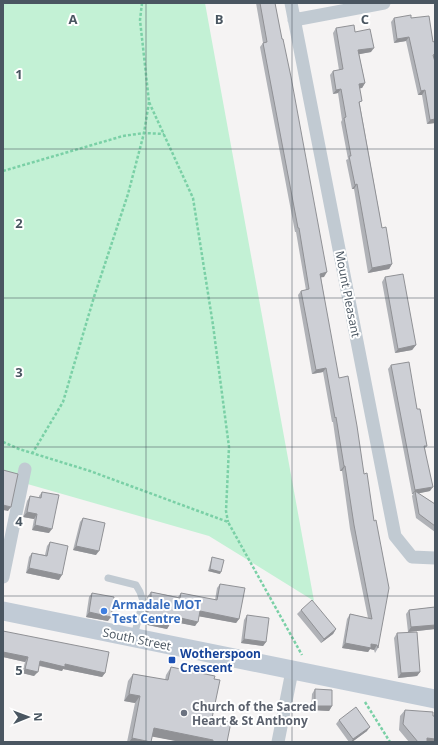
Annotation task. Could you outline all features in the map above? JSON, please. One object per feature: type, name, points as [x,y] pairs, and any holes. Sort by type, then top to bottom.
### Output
[{"type":"main road","name":"South Street","points":[[3,611],[435,699]]},
{"type":"street","name":"Mount Pleasant","points":[[291,3],[395,536],[412,557],[435,558]]},
{"type":"street","points":[[294,20],[384,3]]},
{"type":"street","points":[[3,577],[25,469]]},
{"type":"street","points":[[278,742],[301,672]]},
{"type":"lane","points":[[108,578],[136,585],[140,592],[143,601],[134,638]]},
{"type":"path","points":[[25,469],[32,453],[62,402],[94,297],[128,194],[144,133],[149,102],[140,20],[142,3]]},
{"type":"path","points":[[149,102],[193,198],[213,325],[228,447],[226,510],[228,522],[305,660],[301,672]]},
{"type":"path","points":[[3,171],[123,136],[144,133],[164,134]]},
{"type":"path","points":[[3,442],[32,453],[90,471],[228,522]]},
{"type":"path","points":[[361,685],[366,704],[390,742]]},
{"type":"green space","points":[[3,3],[205,3],[314,601],[209,536],[3,477]]},
{"type":"building","points":[[260,3],[275,3],[283,39],[327,272],[320,274],[339,378],[348,376],[364,474],[367,473],[374,521],[376,520],[389,588],[378,648],[377,645],[371,644],[371,648],[345,643],[350,614],[372,619],[326,368],[316,370],[301,291],[309,289],[299,228],[263,43],[267,42]]},
{"type":"building","points":[[411,15],[411,18],[429,16],[433,42],[435,41],[435,54],[433,55],[435,62],[435,119],[430,120],[425,90],[421,91],[409,37],[397,39],[394,18]]},
{"type":"building","points":[[354,25],[355,32],[370,29],[374,48],[358,50],[365,83],[359,84],[362,101],[359,102],[382,228],[386,227],[392,264],[372,268],[357,184],[355,185],[349,156],[351,156],[344,118],[346,117],[341,89],[336,90],[333,71],[343,69],[336,28]]},
{"type":"building","points":[[403,274],[416,345],[398,349],[385,277]]},
{"type":"building","points":[[409,362],[417,409],[420,409],[427,446],[424,446],[433,487],[415,490],[391,365]]},
{"type":"building","points":[[3,470],[18,474],[11,507],[3,505]]},
{"type":"building","points":[[415,491],[435,504],[435,526],[419,514]]},
{"type":"building","points":[[42,492],[59,495],[52,529],[35,525],[37,514],[27,512],[30,496],[41,498]]},
{"type":"building","points":[[83,518],[105,523],[99,551],[76,546]]},
{"type":"building","points":[[50,542],[68,546],[62,575],[29,568],[32,553],[47,556]]},
{"type":"building","points":[[212,557],[224,560],[221,572],[210,569]]},
{"type":"building","points":[[220,584],[245,588],[239,619],[200,611],[198,622],[172,616],[170,624],[146,620],[151,592],[180,598],[181,593],[217,600]]},
{"type":"building","points":[[92,593],[114,597],[111,617],[89,612]]},
{"type":"building","points":[[312,600],[336,629],[324,639],[301,610]]},
{"type":"building","points":[[435,607],[435,625],[411,627],[409,610]]},
{"type":"building","points":[[247,615],[269,618],[266,642],[244,639]]},
{"type":"building","points":[[3,631],[109,652],[105,673],[65,664],[65,667],[40,661],[38,672],[25,669],[28,657],[3,652]]},
{"type":"building","points":[[417,632],[420,672],[401,673],[397,633]]},
{"type":"building","points":[[171,667],[215,676],[214,679],[220,680],[212,718],[231,722],[227,742],[213,742],[213,740],[154,728],[151,742],[132,738],[140,696],[129,694],[133,674],[168,680]]},
{"type":"building","points":[[315,689],[332,690],[332,706],[315,706]]},
{"type":"building","points":[[356,707],[370,727],[353,739],[339,720]]},
{"type":"building","points":[[405,710],[433,712],[433,716],[435,716],[435,739],[427,738],[427,742],[418,742],[403,724]]},
{"type":"place","name":"Armadale MOT Test Centre","points":[[104,611]]},
{"type":"place","name":"Wotherspoon Crescent","points":[[172,660]]},
{"type":"place","name":"Church of the Sacred Heart & St Anthony","points":[[184,713]]}]
